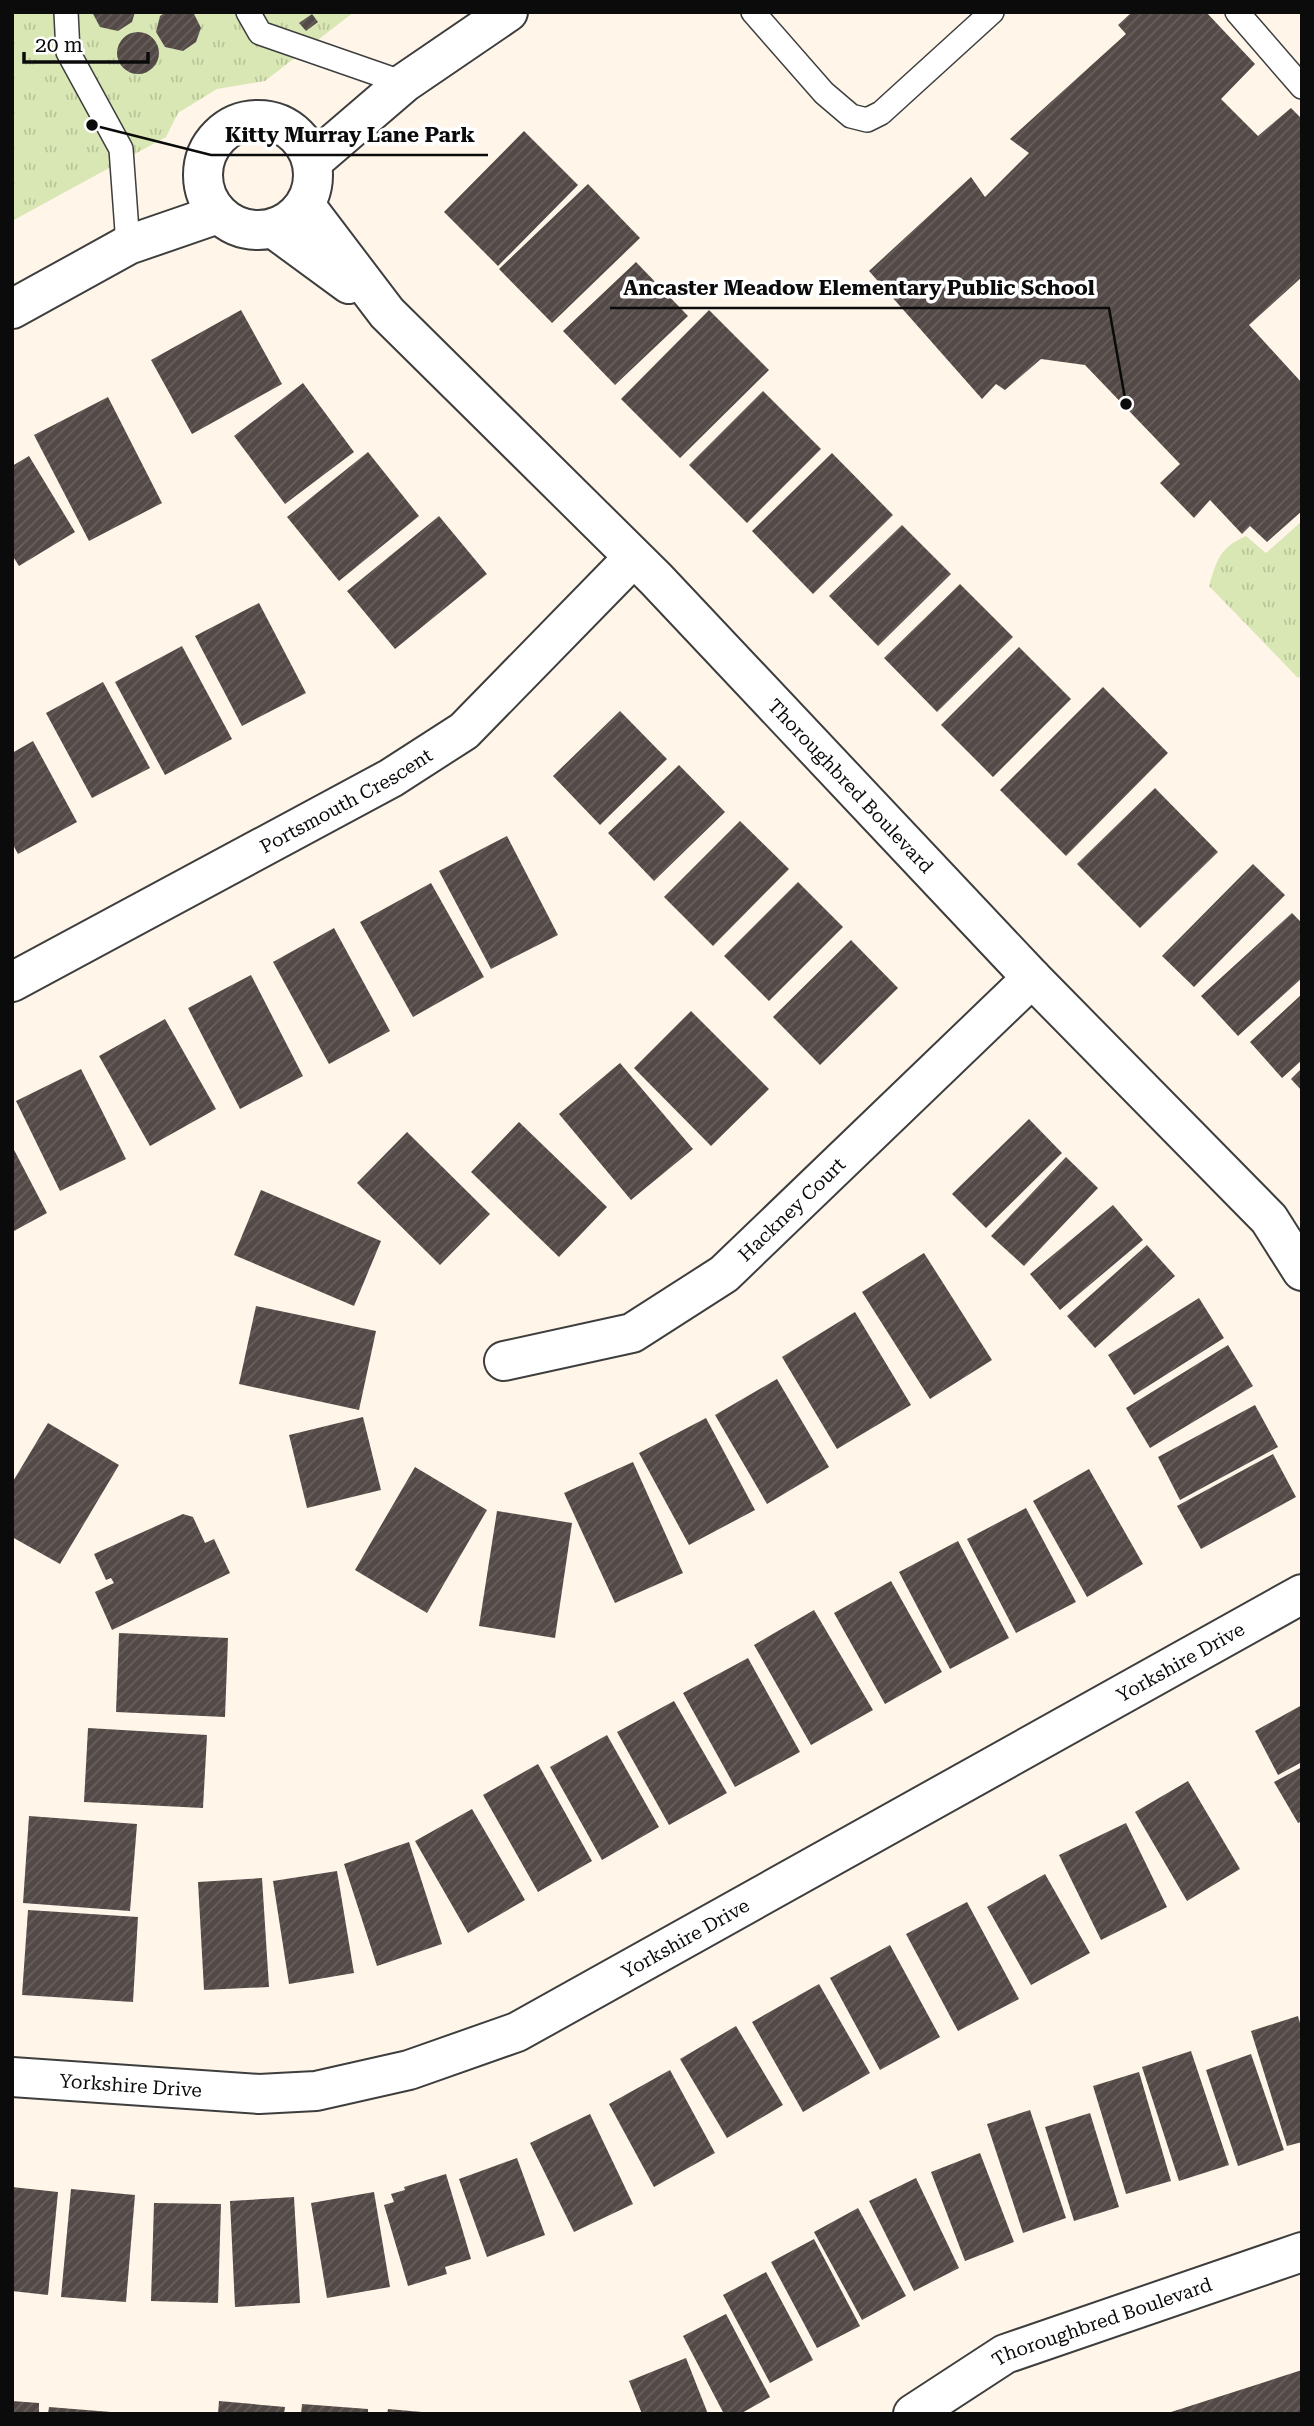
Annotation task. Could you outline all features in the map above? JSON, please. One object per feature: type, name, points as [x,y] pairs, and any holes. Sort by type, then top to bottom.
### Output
[{"type":"street","points":[[312,162],[404,83],[508,12]]},
{"type":"street","points":[[290,130],[404,83]]},
{"type":"street","points":[[254,119],[273,121],[290,130],[304,144],[312,162],[312,187],[304,205],[292,219],[274,229],[248,230],[230,223],[218,214],[205,194],[202,175],[205,156],[215,139],[234,124],[254,119]]},
{"type":"street","points":[[128,245],[202,175]]},
{"type":"street","name":"Thoroughbred Boulevard","points":[[304,205],[387,313],[656,579],[1032,978],[1269,1219],[1302,1271]]},
{"type":"street","points":[[12,309],[128,245],[218,214]]},
{"type":"street","name":"Thoroughbred Boulevard","points":[[274,229],[387,313]]},
{"type":"street","name":"Portsmouth Crescent","points":[[12,982],[391,778],[464,731],[633,558]]},
{"type":"street","name":"Hackney Court","points":[[504,1361],[632,1332],[724,1275],[1032,978]]},
{"type":"street","name":"Yorkshire Drive","points":[[12,2077],[259,2094],[316,2091],[409,2070],[517,2032],[1302,1594]]},
{"type":"street","name":"Thoroughbred Boulevard","points":[[913,2414],[1005,2354],[1302,2252]]},
{"type":"lane","points":[[66,12],[68,52],[121,149],[128,245]]},
{"type":"lane","points":[[248,12],[260,33],[404,83]]},
{"type":"lane","points":[[753,12],[824,93],[850,116],[867,120],[881,114],[992,12]]},
{"type":"lane","points":[[1237,12],[1302,87]]},
{"type":"green space","points":[[12,12],[354,12],[265,81],[217,89],[178,113],[166,137],[12,221]]},
{"type":"green space","points":[[1302,521],[1302,675],[1298,678],[1209,586],[1220,556],[1230,545],[1246,536],[1266,553]]},
{"type":"building","points":[[92,12],[135,12],[132,22],[118,31],[100,27]]},
{"type":"building","points":[[166,12],[193,12],[201,28],[196,42],[183,51],[165,47],[156,32],[160,16]]},
{"type":"building","points":[[1132,12],[1206,12],[1255,64],[1221,99],[1258,136],[1291,108],[1302,119],[1302,277],[1249,325],[1302,383],[1302,511],[1267,542],[1250,526],[1242,534],[1210,500],[1194,518],[1160,483],[1180,464],[1085,365],[1041,359],[1005,390],[996,384],[982,399],[869,271],[971,177],[985,197],[1029,153],[1010,139],[1126,34],[1118,25]]},
{"type":"building","points":[[312,14],[318,22],[306,31],[299,23]]},
{"type":"building","points":[[138,32],[153,38],[159,53],[153,68],[138,74],[123,68],[117,53],[123,38]]},
{"type":"building","points":[[524,131],[578,185],[498,266],[444,212]]},
{"type":"building","points":[[588,184],[640,238],[552,323],[499,269]]},
{"type":"building","points":[[636,262],[688,316],[615,385],[563,331]]},
{"type":"building","points":[[241,310],[282,384],[192,434],[151,360]]},
{"type":"building","points":[[709,310],[769,370],[680,458],[621,399]]},
{"type":"building","points":[[303,383],[354,452],[285,504],[234,436]]},
{"type":"building","points":[[763,391],[821,449],[747,523],[689,465]]},
{"type":"building","points":[[108,397],[162,503],[89,541],[34,435]]},
{"type":"building","points":[[368,452],[419,516],[339,581],[287,517]]},
{"type":"building","points":[[832,453],[893,515],[813,594],[752,531]]},
{"type":"building","points":[[29,456],[75,532],[19,566],[12,555],[12,466]]},
{"type":"building","points":[[439,516],[487,574],[395,649],[347,591]]},
{"type":"building","points":[[902,525],[951,574],[878,646],[829,596]]},
{"type":"building","points":[[960,584],[1013,637],[937,712],[884,658]]},
{"type":"building","points":[[259,603],[306,693],[242,726],[195,636]]},
{"type":"building","points":[[182,646],[232,739],[165,775],[115,682]]},
{"type":"building","points":[[1019,647],[1071,699],[993,777],[941,725]]},
{"type":"building","points":[[103,682],[150,768],[92,798],[46,713]]},
{"type":"building","points":[[1103,687],[1168,753],[1066,856],[1000,790]]},
{"type":"building","points":[[620,711],[667,759],[600,825],[553,776]]},
{"type":"building","points":[[33,741],[77,822],[18,854],[12,843],[12,753]]},
{"type":"building","points":[[679,765],[725,812],[654,881],[608,833]]},
{"type":"building","points":[[1155,788],[1218,852],[1140,928],[1077,864]]},
{"type":"building","points":[[740,821],[789,869],[713,946],[664,897]]},
{"type":"building","points":[[507,836],[558,935],[491,969],[439,871]]},
{"type":"building","points":[[1253,864],[1285,895],[1194,987],[1162,956]]},
{"type":"building","points":[[798,882],[843,927],[769,1001],[724,956]]},
{"type":"building","points":[[431,883],[484,977],[413,1017],[360,922]]},
{"type":"building","points":[[1292,913],[1302,923],[1302,978],[1238,1036],[1201,996]]},
{"type":"building","points":[[334,928],[390,1031],[329,1064],[273,962]]},
{"type":"building","points":[[851,940],[898,988],[820,1065],[773,1017]]},
{"type":"building","points":[[251,975],[303,1076],[240,1109],[188,1008]]},
{"type":"building","points":[[1302,994],[1302,1060],[1282,1078],[1250,1042]]},
{"type":"building","points":[[691,1011],[769,1089],[711,1146],[634,1068]]},
{"type":"building","points":[[165,1019],[216,1109],[150,1146],[99,1056]]},
{"type":"building","points":[[620,1063],[693,1149],[631,1200],[559,1114]]},
{"type":"building","points":[[1302,1068],[1302,1091],[1291,1079]]},
{"type":"building","points":[[81,1069],[126,1159],[60,1191],[16,1101]]},
{"type":"building","points":[[1029,1119],[1062,1153],[986,1228],[952,1194]]},
{"type":"building","points":[[519,1122],[607,1207],[559,1257],[471,1172]]},
{"type":"building","points":[[407,1132],[490,1214],[440,1265],[357,1183]]},
{"type":"building","points":[[12,1146],[47,1213],[12,1232]]},
{"type":"building","points":[[1066,1157],[1098,1188],[1024,1266],[991,1236]]},
{"type":"building","points":[[261,1190],[381,1241],[354,1306],[234,1255]]},
{"type":"building","points":[[1113,1205],[1143,1240],[1060,1310],[1030,1274]]},
{"type":"building","points":[[1147,1245],[1175,1276],[1095,1348],[1067,1316]]},
{"type":"building","points":[[924,1253],[992,1360],[930,1399],[862,1292]]},
{"type":"building","points":[[1199,1298],[1224,1338],[1134,1395],[1108,1355]]},
{"type":"building","points":[[256,1306],[376,1331],[359,1410],[239,1384]]},
{"type":"building","points":[[855,1312],[911,1405],[837,1449],[782,1357]]},
{"type":"building","points":[[1228,1345],[1253,1386],[1150,1448],[1126,1408]]},
{"type":"building","points":[[777,1379],[829,1467],[767,1504],[715,1415]]},
{"type":"building","points":[[1255,1405],[1278,1447],[1180,1500],[1158,1457]]},
{"type":"building","points":[[363,1417],[381,1490],[307,1508],[289,1435]]},
{"type":"building","points":[[706,1418],[755,1510],[689,1545],[639,1453]]},
{"type":"building","points":[[48,1423],[119,1465],[60,1564],[12,1537],[12,1483]]},
{"type":"building","points":[[1273,1454],[1296,1497],[1201,1549],[1177,1506]]},
{"type":"building","points":[[633,1462],[683,1573],[615,1603],[564,1493]]},
{"type":"building","points":[[415,1467],[487,1510],[427,1613],[355,1570]]},
{"type":"building","points":[[1089,1469],[1143,1564],[1087,1597],[1033,1501]]},
{"type":"building","points":[[1026,1508],[1076,1602],[1016,1633],[967,1539]]},
{"type":"building","points":[[497,1511],[572,1523],[555,1638],[479,1626]]},
{"type":"building","points":[[183,1514],[193,1517],[205,1543],[214,1539],[230,1573],[112,1630],[95,1592],[114,1583],[111,1578],[106,1580],[94,1554]]},
{"type":"building","points":[[958,1541],[1009,1638],[950,1669],[899,1572]]},
{"type":"building","points":[[891,1581],[942,1672],[885,1704],[834,1613]]},
{"type":"building","points":[[814,1610],[873,1710],[811,1745],[754,1645]]},
{"type":"building","points":[[119,1633],[228,1638],[225,1717],[116,1712]]},
{"type":"building","points":[[748,1658],[800,1752],[735,1787],[683,1693]]},
{"type":"building","points":[[674,1701],[727,1793],[669,1825],[617,1732]]},
{"type":"building","points":[[1302,1705],[1302,1762],[1278,1775],[1255,1731]]},
{"type":"building","points":[[88,1728],[207,1735],[203,1808],[84,1802]]},
{"type":"building","points":[[607,1735],[659,1827],[602,1860],[550,1767]]},
{"type":"building","points":[[538,1764],[592,1861],[538,1892],[483,1795]]},
{"type":"building","points":[[1302,1767],[1302,1821],[1298,1823],[1274,1782]]},
{"type":"building","points":[[1188,1781],[1240,1869],[1187,1901],[1135,1812]]},
{"type":"building","points":[[472,1809],[525,1900],[468,1933],[415,1841]]},
{"type":"building","points":[[29,1816],[137,1824],[130,1911],[23,1903]]},
{"type":"building","points":[[1126,1823],[1167,1907],[1101,1940],[1059,1855]]},
{"type":"building","points":[[409,1842],[442,1944],[377,1966],[344,1864]]},
{"type":"building","points":[[337,1871],[354,1973],[289,1984],[273,1881]]},
{"type":"building","points":[[1045,1874],[1090,1953],[1031,1985],[987,1907]]},
{"type":"building","points":[[262,1878],[269,1987],[204,1990],[198,1882]]},
{"type":"building","points":[[967,1902],[1019,1999],[958,2031],[906,1934]]},
{"type":"building","points":[[28,1910],[138,1917],[133,2002],[22,1995]]},
{"type":"building","points":[[890,1945],[940,2037],[880,2070],[830,1978]]},
{"type":"building","points":[[819,1984],[870,2073],[803,2112],[752,2022]]},
{"type":"building","points":[[1298,2016],[1302,2030],[1302,2142],[1287,2146],[1251,2031]]},
{"type":"building","points":[[736,2026],[783,2105],[727,2138],[680,2059]]},
{"type":"building","points":[[1191,2051],[1229,2165],[1179,2181],[1142,2067]]},
{"type":"building","points":[[1251,2054],[1284,2150],[1238,2166],[1206,2070]]},
{"type":"building","points":[[670,2070],[715,2153],[654,2187],[609,2104]]},
{"type":"building","points":[[1139,2072],[1171,2181],[1126,2194],[1093,2086]]},
{"type":"building","points":[[1030,2110],[1066,2218],[1023,2233],[987,2124]]},
{"type":"building","points":[[1090,2113],[1119,2207],[1074,2221],[1045,2127]]},
{"type":"building","points":[[590,2114],[633,2204],[574,2232],[530,2143]]},
{"type":"building","points":[[980,2153],[1014,2242],[965,2261],[931,2172]]},
{"type":"building","points":[[517,2158],[545,2235],[487,2257],[459,2179]]},
{"type":"building","points":[[446,2174],[471,2259],[445,2267],[447,2274],[408,2286],[384,2205],[394,2202],[391,2194],[405,2190],[404,2187]]},
{"type":"building","points":[[916,2178],[959,2268],[914,2291],[869,2201]]},
{"type":"building","points":[[12,2187],[58,2192],[48,2295],[12,2291]]},
{"type":"building","points":[[71,2189],[135,2195],[126,2302],[61,2297]]},
{"type":"building","points":[[374,2192],[390,2287],[327,2298],[311,2203]]},
{"type":"building","points":[[294,2197],[300,2303],[235,2307],[230,2201]]},
{"type":"building","points":[[154,2203],[221,2204],[218,2303],[151,2301]]},
{"type":"building","points":[[858,2208],[906,2296],[862,2320],[814,2232]]},
{"type":"building","points":[[814,2239],[860,2326],[817,2348],[771,2262]]},
{"type":"building","points":[[766,2272],[813,2360],[770,2383],[723,2295]]},
{"type":"building","points":[[726,2314],[770,2397],[740,2414],[724,2414],[683,2336]]},
{"type":"building","points":[[686,2358],[708,2414],[642,2414],[629,2381]]},
{"type":"building","points":[[1302,2370],[1302,2414],[1168,2414],[1168,2413]]},
{"type":"building","points":[[12,2401],[39,2403],[39,2414],[12,2414]]},
{"type":"building","points":[[219,2401],[285,2407],[284,2414],[218,2414]]},
{"type":"building","points":[[302,2404],[368,2409],[368,2414],[301,2414]]},
{"type":"building","points":[[49,2407],[111,2412],[111,2414],[48,2414]]},
{"type":"building","points":[[388,2409],[422,2412],[422,2414],[387,2414]]},
{"type":"place","name":"Kitty Murray Lane Park","points":[[92,125]]},
{"type":"place","name":"Ancaster Meadow Elementary Public School","points":[[1126,404]]}]
